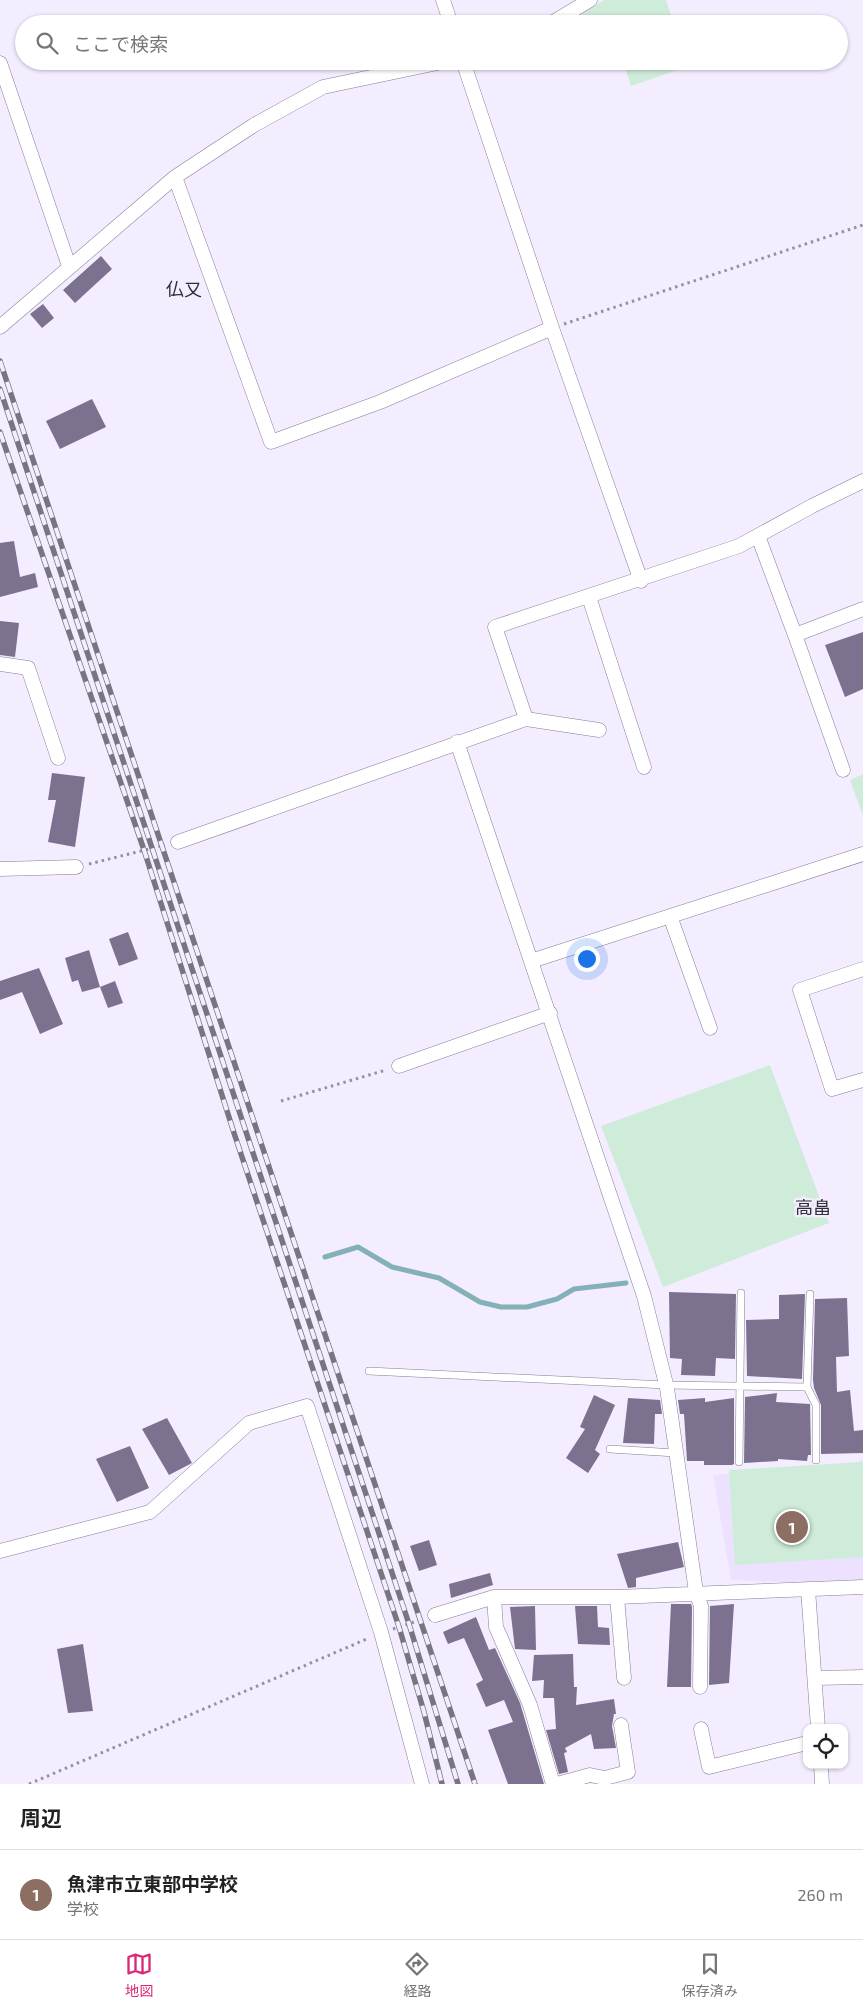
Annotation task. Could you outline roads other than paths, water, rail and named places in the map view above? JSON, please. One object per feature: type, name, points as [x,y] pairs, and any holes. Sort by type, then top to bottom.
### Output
[{"type":"street","points":[[443,0],[448,15]]},
{"type":"street","points":[[565,15],[590,0]]},
{"type":"street","points":[[0,63],[69,266]]},
{"type":"street","points":[[0,327],[175,177],[254,125],[323,86],[402,70]]},
{"type":"street","points":[[466,70],[552,328],[640,580]]},
{"type":"street","points":[[175,177],[271,442],[380,402],[552,328]]},
{"type":"street","points":[[526,719],[495,627],[740,546],[863,481]]},
{"type":"street","points":[[758,536],[843,770]]},
{"type":"street","points":[[589,597],[644,767]]},
{"type":"street","points":[[795,635],[863,609]]},
{"type":"street","points":[[0,664],[28,668],[58,758]]},
{"type":"street","points":[[178,842],[526,719],[599,730]]},
{"type":"street","points":[[457,742],[644,1296],[666,1385],[696,1592],[701,1606],[700,1687]]},
{"type":"street","points":[[531,961],[863,854]]},
{"type":"street","points":[[0,869],[76,867]]},
{"type":"street","points":[[670,916],[710,1028]]},
{"type":"street","points":[[863,969],[800,990],[832,1089],[863,1080]]},
{"type":"street","points":[[399,1066],[550,1013]]},
{"type":"street","points":[[0,1551],[150,1512],[249,1423],[307,1406],[381,1632],[422,1784]]},
{"type":"street","points":[[435,1614],[494,1597],[617,1597],[696,1592],[863,1587]]},
{"type":"street","points":[[808,1589],[816,1678],[818,1724]]},
{"type":"street","points":[[494,1597],[496,1627],[530,1705],[555,1784],[590,1775],[604,1778],[628,1772],[621,1725]]},
{"type":"street","points":[[617,1597],[624,1678]]},
{"type":"street","points":[[816,1678],[863,1677]]},
{"type":"street","points":[[701,1729],[709,1766],[803,1744]]},
{"type":"street","points":[[821,1769],[822,1784]]},
{"type":"lane","points":[[739,1462],[741,1293]]},
{"type":"lane","points":[[810,1294],[806,1388],[816,1405],[816,1460]]},
{"type":"lane","points":[[369,1371],[666,1385],[806,1388]]},
{"type":"lane","points":[[610,1449],[676,1453]]},
{"type":"waterway","points":[[325,1257],[358,1247],[392,1267],[439,1278],[480,1302],[501,1307],[527,1307],[557,1299],[574,1289],[626,1283]]},
{"type":"railway","points":[[0,361],[475,1784]]},
{"type":"railway","points":[[0,389],[409,1624],[458,1784]]},
{"type":"railway","points":[[0,432],[144,850],[235,1136],[399,1627],[424,1712],[442,1784]]},
{"type":"place","name":"魚津市立東部中学校","points":[[792,1527]]},
{"type":"district","name":"仏又","points":[[184,289]]},
{"type":"district","name":"高畠","points":[[813,1207]]}]
